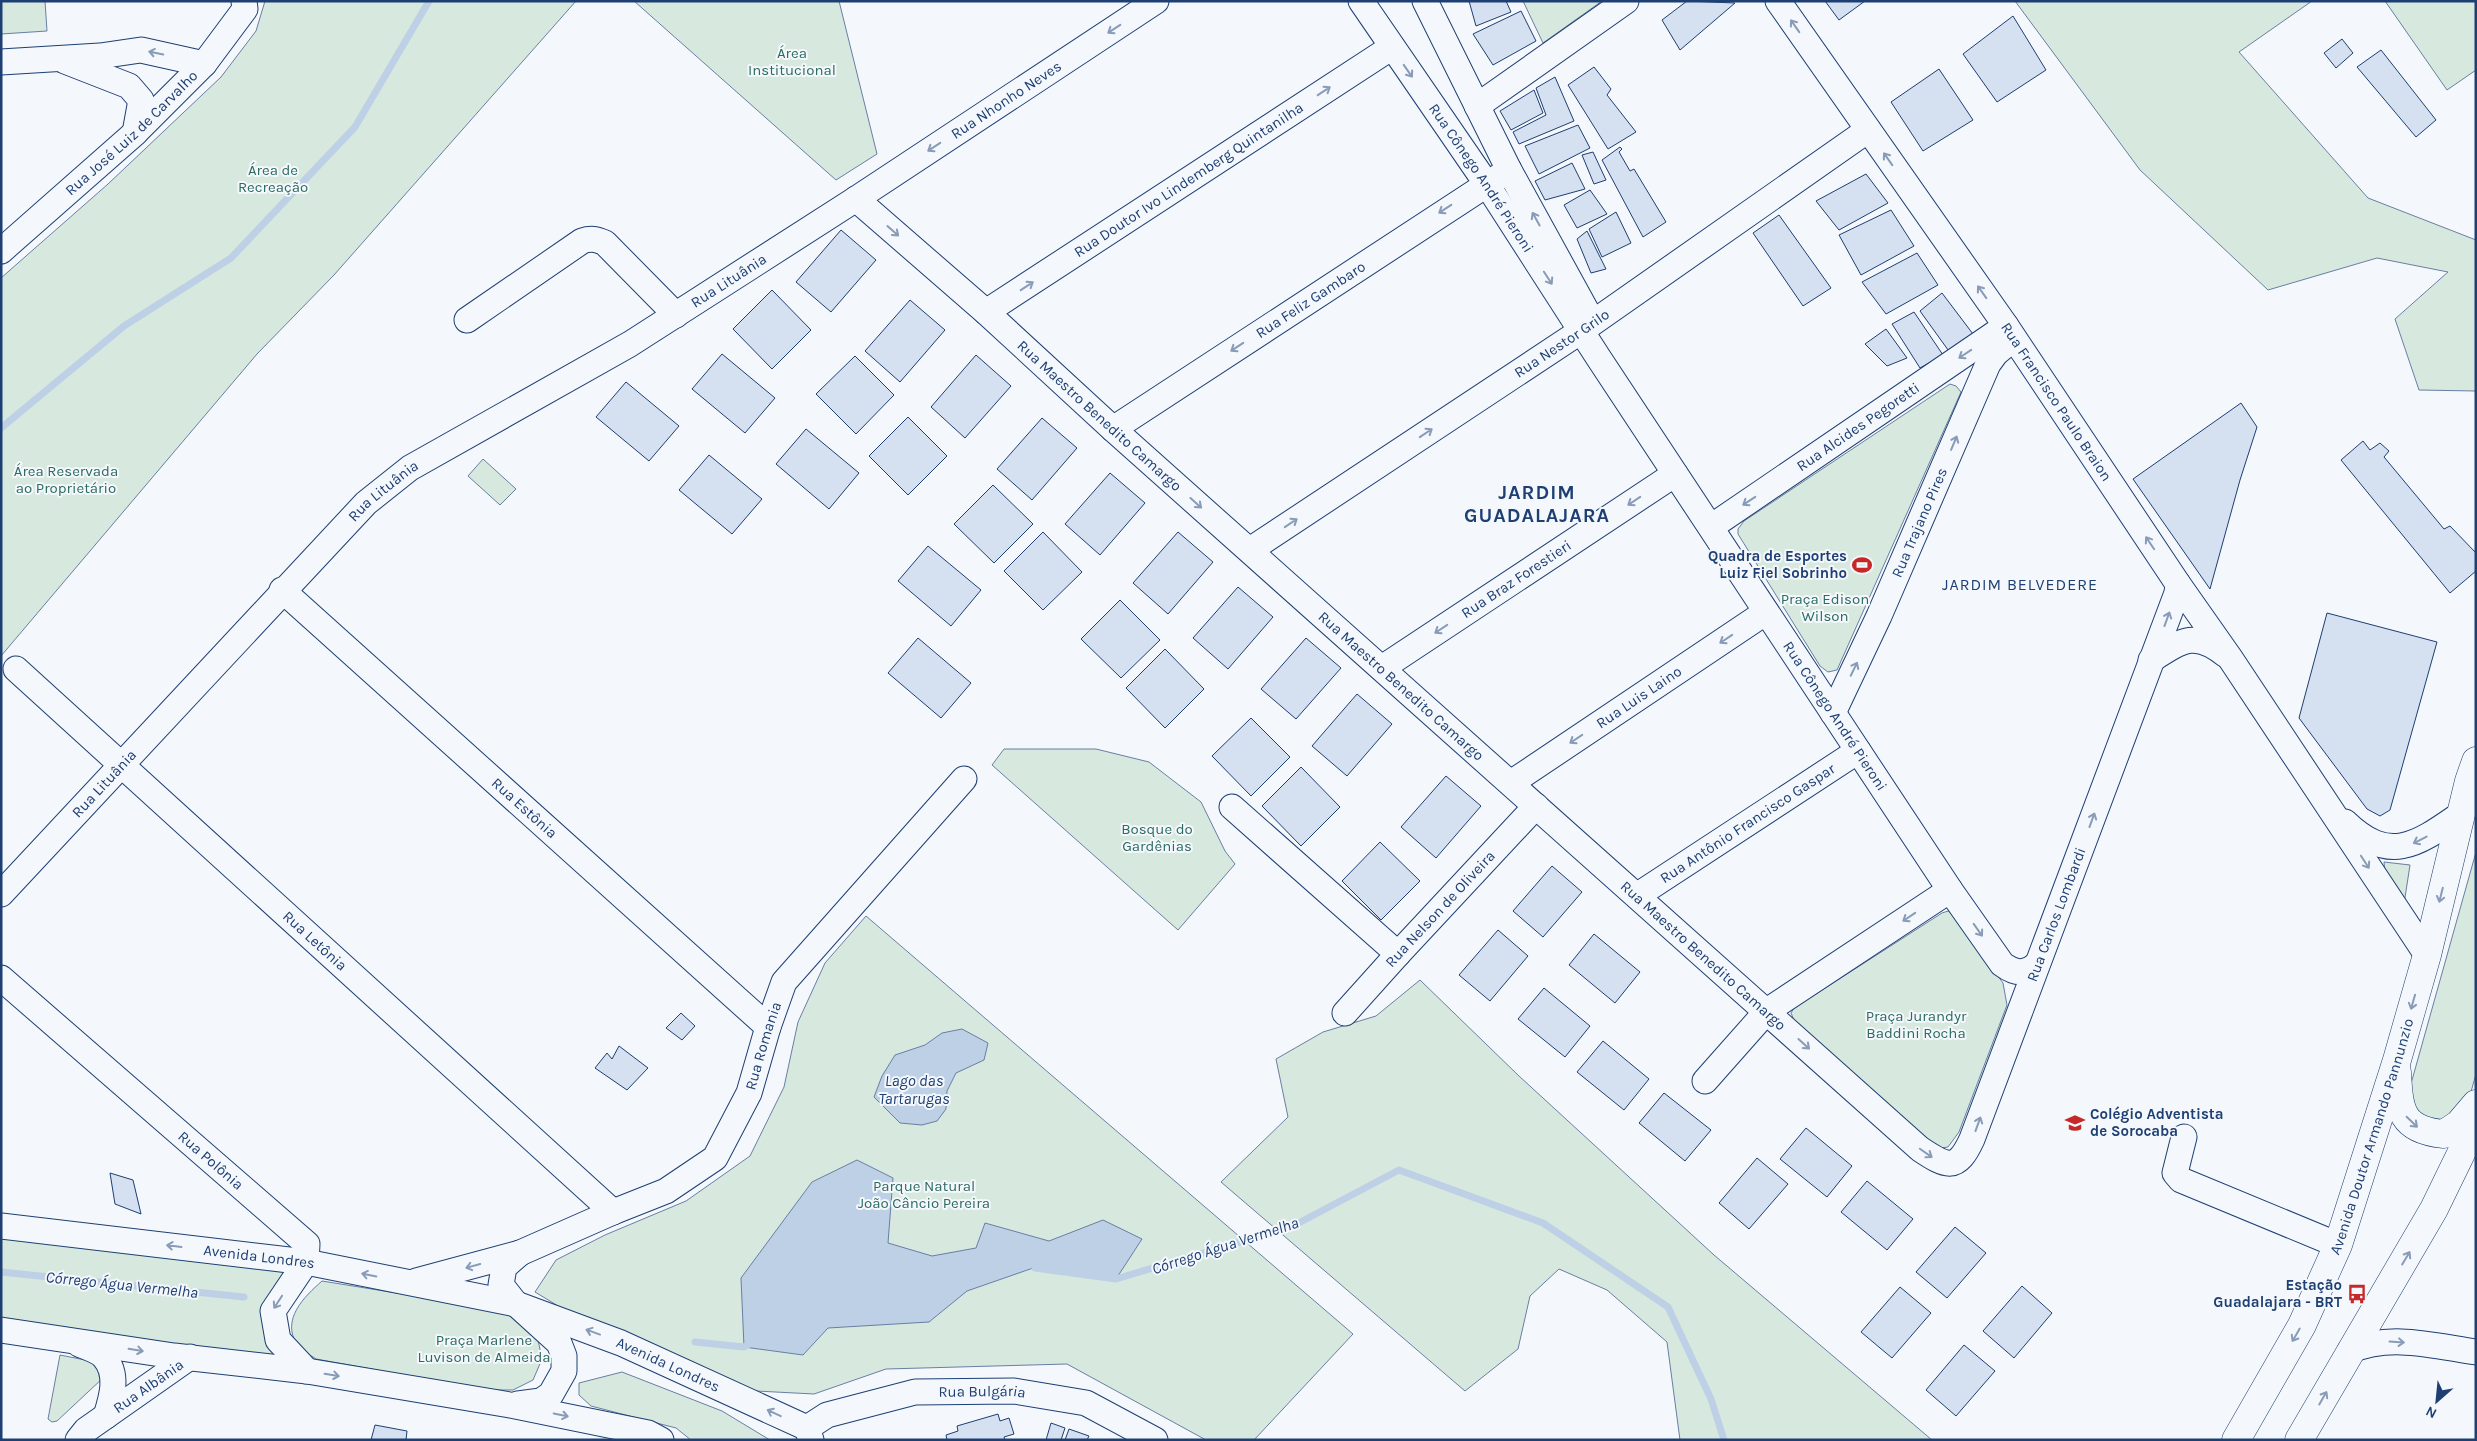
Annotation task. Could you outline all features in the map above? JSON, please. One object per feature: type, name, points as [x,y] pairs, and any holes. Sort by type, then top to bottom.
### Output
[{"type":"main road","name":"Avenida Doutor Armando Pannunzio","points":[[2236,1440],[2302,1324],[2338,1245],[2397,1060],[2469,813],[2476,761]]},
{"type":"main road","points":[[2397,1060],[2398,1100],[2408,1121],[2424,1132],[2444,1134],[2459,1124],[2476,1104]]},
{"type":"main road","points":[[2299,1440],[2434,1209],[2469,1138],[2476,1118]]},
{"type":"street","name":"Rua José Luiz de Carvalho","points":[[1,251],[135,133],[204,64],[245,9],[244,1]]},
{"type":"street","name":"Rua Cônego André Pieroni","points":[[1361,1],[1587,326]]},
{"type":"street","name":"Rua Cônego André Pieroni","points":[[1425,1],[1587,326],[1598,357],[1950,890],[2002,964],[2009,970],[2019,972],[2030,971],[2036,965]]},
{"type":"street","points":[[1477,106],[1626,1]]},
{"type":"street","name":"Rua Francisco Paulo Braion","points":[[1778,1],[2010,332],[2427,955]]},
{"type":"street","name":"Rua Nhonho Neves","points":[[856,198],[1155,2]]},
{"type":"street","name":"Rua Doutor Ivo Lindemberg Quintanilha","points":[[986,312],[1392,47]]},
{"type":"street","points":[[1,62],[60,59],[141,50],[204,64]]},
{"type":"street","points":[[60,59],[129,86],[140,100],[135,133]]},
{"type":"street","name":"Rua Nestor Grilo","points":[[1250,550],[1587,326],[1868,130]]},
{"type":"street","name":"Rua Feliz Gambaro","points":[[1113,429],[1486,182],[1509,170]]},
{"type":"street","name":"Rua Maestro Benedito Camargo","points":[[856,198],[986,312],[1113,429],[1638,895],[1920,1149],[1941,1164],[1953,1163]]},
{"type":"street","name":"Rua Lituânia","points":[[1,894],[282,590],[366,503],[410,468],[547,392],[676,315],[856,198]]},
{"type":"street","points":[[467,320],[582,240],[589,238],[605,243],[676,315]]},
{"type":"street","name":"Rua Alcides Pegoretti","points":[[1710,527],[2010,332]]},
{"type":"street","name":"Rua Trajano Pires","points":[[1833,713],[1879,616],[1988,364],[2010,332]]},
{"type":"street","name":"Rua Braz Forestieri","points":[[1382,668],[1675,474]]},
{"type":"street","name":"Rua Carlos Lombardi","points":[[1953,1163],[1964,1156],[1972,1139],[2178,584]]},
{"type":"street","name":"Rua Estônia","points":[[282,590],[768,1027]]},
{"type":"street","name":"Rua Luis Laino","points":[[1511,783],[1766,612]]},
{"type":"street","points":[[2151,660],[2173,645],[2202,640],[2213,644],[2230,658]]},
{"type":"street","name":"Rua Letônia","points":[[16,669],[613,1212]]},
{"type":"street","name":"Rua Antônio Francisco Gaspar","points":[[1638,895],[1858,751]]},
{"type":"street","name":"Rua Romania","points":[[409,1283],[520,1253],[666,1191],[715,1158],[750,1093],[768,1027],[784,982],[964,779]]},
{"type":"street","name":"Rua Nelson de Oliveira","points":[[1345,1013],[1536,806]]},
{"type":"street","name":"Rua Francisco Paulo Braion","points":[[2329,806],[2365,838],[2396,847],[2422,841],[2469,813]]},
{"type":"street","points":[[1232,807],[1398,954]]},
{"type":"street","points":[[1705,1081],[1767,1011],[1950,890]]},
{"type":"street","name":"Rua Polônia","points":[[1,978],[294,1231],[307,1244],[306,1262]]},
{"type":"street","points":[[2184,1138],[2175,1173],[2181,1180],[2338,1245]]},
{"type":"street","name":"Avenida Londres","points":[[1,1226],[306,1262],[516,1304],[621,1342],[809,1434]]},
{"type":"street","name":"Rua Romania","points":[[516,1304],[501,1285],[504,1267],[520,1253]]},
{"type":"street","points":[[306,1262],[273,1311],[278,1340],[307,1371]]},
{"type":"street","points":[[510,1405],[541,1401],[552,1394],[564,1371],[564,1356],[559,1343],[516,1304]]},
{"type":"street","points":[[1,1330],[190,1357],[307,1371],[510,1405],[648,1433],[661,1440]]},
{"type":"street","name":"Rua Albânia","points":[[71,1340],[103,1356],[112,1372],[113,1387],[106,1416]]},
{"type":"street","points":[[2350,1351],[2365,1345],[2391,1342],[2476,1352]]},
{"type":"street","name":"Rua Albânia","points":[[78,1440],[86,1430],[190,1357]]},
{"type":"street","name":"Rua Bulgária","points":[[809,1434],[827,1415],[915,1392],[1014,1391],[1086,1403],[1155,1440]]},
{"type":"green space","points":[[1,1],[45,1],[47,31],[1,34]]},
{"type":"green space","name":"Área de Recreação","points":[[265,1],[576,1],[334,275],[257,354],[1,656],[1,278],[108,184],[221,77],[256,31]]},
{"type":"green space","name":"Área Institucional","points":[[634,1],[839,1],[877,154],[836,180]]},
{"type":"green space","points":[[1523,1],[1602,1],[1543,43]]},
{"type":"green space","points":[[2015,1],[2312,1],[2239,52],[2368,198],[2476,240],[2476,391],[2419,390],[2395,319],[2448,272],[2377,258],[2268,290],[2140,170]]},
{"type":"green space","points":[[2385,1],[2476,1],[2476,70],[2447,90]]},
{"type":"green space","name":"Praça Edison Wilson","points":[[1950,384],[1956,386],[1961,392],[1837,670],[1828,672],[1820,666],[1738,534],[1738,529],[1744,521]]},
{"type":"green space","points":[[483,459],[516,489],[500,505],[468,476]]},
{"type":"green space","name":"Bosque do Gardênias","points":[[1004,749],[1096,749],[1149,762],[1201,802],[1225,851],[1235,864],[1178,930],[992,765]]},
{"type":"green space","points":[[2476,852],[2476,1074],[2467,1106],[2450,1123],[2415,1117],[2407,1098]]},
{"type":"green space","points":[[2384,862],[2410,865],[2404,904],[2385,873]]},
{"type":"green space","name":"Praça Jurandyr Baddini Rocha","points":[[1948,911],[1954,915],[2003,983],[2007,1005],[1959,1132],[1948,1147],[1935,1149],[1794,1020],[1791,1013],[1794,1008],[1942,913]]},
{"type":"green space","name":"Parque Natural João Câncio Pereira","points":[[866,916],[1353,1334],[1254,1440],[1206,1440],[1067,1364],[886,1369],[814,1394],[756,1391],[578,1318],[535,1292],[556,1260],[605,1235],[686,1201],[750,1156],[784,1087],[798,1022],[825,963]]},
{"type":"green space","points":[[1420,980],[1519,1076],[1714,1255],[1932,1440],[1680,1440],[1667,1342],[1607,1290],[1559,1269],[1530,1296],[1518,1349],[1465,1391],[1221,1182],[1288,1117],[1276,1059],[1323,1032],[1376,1016]]},
{"type":"green space","points":[[1,1235],[301,1265],[270,1311],[288,1361],[1,1321]]},
{"type":"green space","name":"Praça Marlene Luvison de Almeida","points":[[322,1281],[508,1311],[537,1335],[542,1359],[533,1380],[513,1390],[488,1390],[316,1359],[298,1347],[293,1335],[292,1326],[293,1318],[302,1301]]},
{"type":"green space","points":[[60,1355],[95,1362],[103,1378],[57,1421],[52,1422],[48,1419]]},
{"type":"green space","points":[[622,1372],[722,1411],[770,1440],[691,1440],[676,1428],[591,1406],[579,1395],[579,1383]]},
{"type":"water","name":"Lago das Tartarugas","points":[[962,1029],[988,1043],[984,1060],[956,1073],[947,1091],[946,1109],[937,1121],[922,1125],[900,1123],[874,1097],[882,1076],[895,1055],[925,1045],[942,1033]]},
{"type":"water","points":[[857,1160],[893,1178],[888,1243],[932,1256],[976,1248],[985,1223],[1049,1241],[1103,1220],[1142,1239],[1116,1279],[1036,1267],[967,1291],[929,1322],[828,1328],[803,1355],[744,1347],[741,1278],[812,1182]]},
{"type":"building","points":[[1469,1],[1506,1],[1511,12],[1476,26]]},
{"type":"building","points":[[1687,1],[1735,3],[1680,50],[1662,20]]},
{"type":"building","points":[[1825,1],[1865,1],[1839,20]]},
{"type":"building","points":[[1521,11],[1536,41],[1493,65],[1473,34]]},
{"type":"building","points":[[2013,16],[2046,70],[1997,102],[1963,54]]},
{"type":"building","points":[[2342,39],[2353,53],[2336,68],[2324,53]]},
{"type":"building","points":[[2381,50],[2436,120],[2416,137],[2357,67]]},
{"type":"building","points":[[1594,67],[1611,89],[1607,95],[1636,132],[1608,149],[1568,85]]},
{"type":"building","points":[[1939,69],[1973,120],[1923,151],[1891,102]]},
{"type":"building","points":[[1555,77],[1574,121],[1519,144],[1513,132],[1546,115],[1536,88]]},
{"type":"building","points":[[1534,90],[1543,113],[1511,130],[1500,111]]},
{"type":"building","points":[[1578,125],[1590,148],[1539,174],[1525,146]]},
{"type":"building","points":[[1620,147],[1622,149],[1619,152],[1630,171],[1634,169],[1666,222],[1643,237],[1602,160]]},
{"type":"building","points":[[1593,152],[1606,180],[1594,184],[1582,155]]},
{"type":"building","points":[[1572,163],[1585,189],[1545,200],[1535,181]]},
{"type":"building","points":[[1866,174],[1888,203],[1839,230],[1816,201]]},
{"type":"building","points":[[1590,190],[1607,214],[1577,228],[1564,205]]},
{"type":"building","points":[[1891,210],[1914,246],[1861,275],[1839,235]]},
{"type":"building","points":[[1616,212],[1631,243],[1602,257],[1589,229]]},
{"type":"building","points":[[1779,215],[1831,288],[1803,306],[1753,233]]},
{"type":"building","points":[[841,230],[876,260],[831,312],[796,282]]},
{"type":"building","points":[[1587,231],[1606,269],[1591,273],[1577,239]]},
{"type":"building","points":[[1917,253],[1938,285],[1886,314],[1862,282]]},
{"type":"building","points":[[772,290],[811,330],[772,369],[733,329]]},
{"type":"building","points":[[1942,293],[1976,338],[1951,354],[1920,311]]},
{"type":"building","points":[[910,300],[945,330],[900,382],[865,351]]},
{"type":"building","points":[[1914,312],[1943,355],[1920,368],[1892,324]]},
{"type":"building","points":[[1886,329],[1907,358],[1887,366],[1865,344]]},
{"type":"building","points":[[722,354],[775,398],[745,433],[692,389]]},
{"type":"building","points":[[976,355],[1011,386],[965,438],[931,407]]},
{"type":"building","points":[[855,356],[894,395],[856,434],[816,394]]},
{"type":"building","points":[[626,382],[679,426],[649,461],[596,417]]},
{"type":"building","points":[[2241,403],[2257,427],[2240,480],[2210,589],[2133,479]]},
{"type":"building","points":[[908,417],[947,456],[908,495],[869,456]]},
{"type":"building","points":[[1042,418],[1077,448],[1032,500],[997,469]]},
{"type":"building","points":[[806,429],[859,473],[829,509],[776,464]]},
{"type":"building","points":[[2363,441],[2370,450],[2380,443],[2389,451],[2384,457],[2444,529],[2450,526],[2476,553],[2476,571],[2450,593],[2341,460]]},
{"type":"building","points":[[709,455],[762,499],[732,534],[679,490]]},
{"type":"building","points":[[1110,473],[1145,503],[1100,555],[1065,524]]},
{"type":"building","points":[[993,485],[1033,524],[994,563],[954,524]]},
{"type":"building","points":[[1043,532],[1082,572],[1043,610],[1004,571]]},
{"type":"building","points":[[1178,532],[1213,562],[1168,614],[1133,583]]},
{"type":"building","points":[[928,546],[981,590],[951,626],[898,581]]},
{"type":"building","points":[[1238,587],[1273,617],[1228,669],[1193,638]]},
{"type":"building","points":[[1120,600],[1160,640],[1121,678],[1081,639]]},
{"type":"building","points":[[2327,613],[2437,642],[2390,810],[2380,816],[2367,809],[2299,718]]},
{"type":"building","points":[[918,638],[971,683],[941,718],[888,673]]},
{"type":"building","points":[[1306,638],[1341,668],[1296,719],[1261,689]]},
{"type":"building","points":[[1165,649],[1204,689],[1165,728],[1126,688]]},
{"type":"building","points":[[1357,694],[1392,724],[1347,776],[1312,746]]},
{"type":"building","points":[[1251,718],[1290,757],[1251,796],[1212,756]]},
{"type":"building","points":[[1301,767],[1340,807],[1301,846],[1262,806]]},
{"type":"building","points":[[1446,776],[1481,806],[1436,858],[1401,827]]},
{"type":"building","points":[[1380,842],[1420,881],[1381,920],[1342,881]]},
{"type":"building","points":[[1552,866],[1582,892],[1543,937],[1513,911]]},
{"type":"building","points":[[1498,930],[1528,956],[1490,1001],[1459,975]]},
{"type":"building","points":[[1594,934],[1640,972],[1615,1003],[1569,965]]},
{"type":"building","points":[[1544,988],[1590,1026],[1565,1057],[1518,1019]]},
{"type":"building","points":[[681,1013],[695,1026],[682,1040],[666,1028]]},
{"type":"building","points":[[1603,1041],[1649,1079],[1624,1110],[1577,1072]]},
{"type":"building","points":[[619,1046],[648,1068],[627,1090],[595,1068],[607,1053],[612,1059]]},
{"type":"building","points":[[1664,1093],[1711,1130],[1685,1161],[1639,1123]]},
{"type":"building","points":[[1806,1128],[1852,1166],[1827,1197],[1780,1159]]},
{"type":"building","points":[[1757,1158],[1788,1184],[1749,1229],[1719,1203]]},
{"type":"building","points":[[110,1173],[133,1180],[141,1214],[115,1204]]},
{"type":"building","points":[[1867,1181],[1913,1219],[1887,1250],[1841,1212]]},
{"type":"building","points":[[1955,1227],[1986,1253],[1947,1298],[1916,1272]]},
{"type":"building","points":[[2022,1286],[2052,1313],[2014,1358],[1983,1331]]},
{"type":"building","points":[[1900,1287],[1931,1313],[1892,1358],[1861,1332]]},
{"type":"building","points":[[1964,1345],[1995,1371],[1956,1416],[1926,1390]]},
{"type":"building","points":[[998,1414],[1000,1421],[1009,1418],[1014,1434],[1004,1437],[1005,1440],[947,1440],[946,1435],[958,1431],[957,1426]]},
{"type":"building","points":[[1051,1423],[1065,1428],[1061,1440],[1046,1440]]},
{"type":"building","points":[[375,1425],[407,1431],[406,1440],[371,1440]]},
{"type":"building","points":[[1069,1429],[1089,1436],[1087,1440],[1065,1440]]},
{"type":"waterway","points":[[1,428],[124,326],[231,258],[355,127],[429,1]]},
{"type":"waterway","name":"Córrego Água Vermelha","points":[[1035,1268],[1116,1279],[1293,1226],[1399,1170],[1543,1223],[1668,1307],[1711,1399],[1724,1440]]},
{"type":"waterway","name":"Córrego Água Vermelha","points":[[1,1272],[244,1297]]},
{"type":"waterway","name":"Córrego Água Vermelha","points":[[695,1342],[744,1347],[751,1343]]},
{"type":"place","name":"Quadra de Esportes Luiz Fiel Sobrinho","points":[[1862,565]]},
{"type":"place","name":"Colégio Adventista de Sorocaba","points":[[2075,1123]]},
{"type":"place","name":"Estação Guadalajara - BRT","points":[[2357,1294]]},
{"type":"district","name":"JARDIM GUADALAJARA","points":[[1537,504]]},
{"type":"district","name":"JARDIM BELVEDERE","points":[[2020,584]]},
{"type":"park label","name":"Área Reservada ao Proprietário","points":[[66,480]]}]
